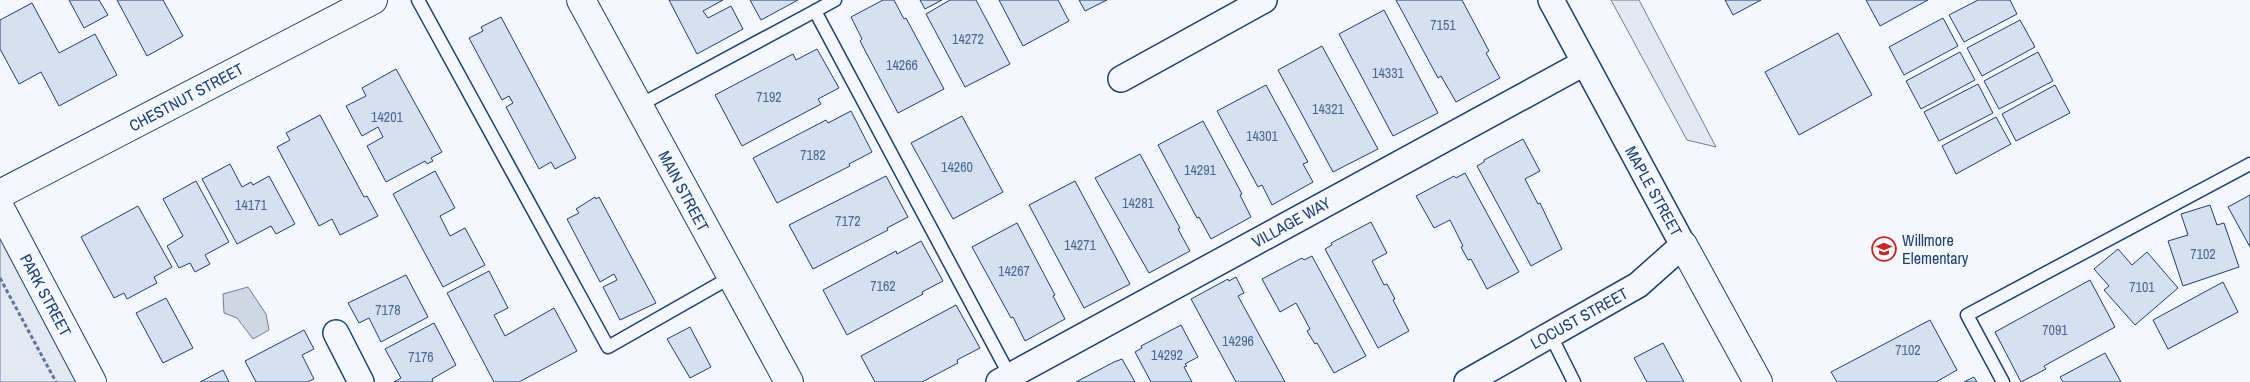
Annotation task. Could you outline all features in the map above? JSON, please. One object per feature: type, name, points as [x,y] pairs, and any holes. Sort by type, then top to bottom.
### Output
[{"type":"street","name":"CHESTNUT STREET","points":[[0,194],[373,0]]},
{"type":"street","name":"MAIN STREET","points":[[581,0],[789,382]]},
{"type":"street","points":[[1121,79],[1264,0]]},
{"type":"street","name":"MAPLE STREET","points":[[1551,0],[1758,382]]},
{"type":"street","name":"VILLAGE WAY","points":[[1005,379],[1584,63]]},
{"type":"street","name":"PARK STREET","points":[[0,208],[92,382]]},
{"type":"street","name":"LOCUST STREET","points":[[1469,381],[1638,285],[1683,245]]},
{"type":"street","points":[[336,334],[361,382]]},
{"type":"lane","points":[[418,0],[608,348],[731,277]]},
{"type":"lane","points":[[638,106],[834,0]]},
{"type":"lane","points":[[815,11],[1005,379]]},
{"type":"lane","points":[[2004,382],[1967,315],[2250,164]]},
{"type":"lane","points":[[1550,334],[1574,382]]},
{"type":"path","points":[[0,278],[56,382]]},
{"type":"shaded area","points":[[1611,0],[1639,0],[1716,147],[1687,140]]},
{"type":"shaded area","points":[[0,203],[96,382],[0,382]]},
{"type":"shaded area","points":[[248,287],[266,314],[269,330],[253,339],[237,318],[224,313],[223,294]]},
{"type":"building","points":[[69,0],[99,0],[108,15],[84,28]]},
{"type":"building","points":[[117,0],[163,0],[183,36],[147,56]]},
{"type":"building","points":[[669,0],[723,0],[703,11],[708,18],[731,6],[743,29],[697,54]]},
{"type":"building","points":[[750,0],[798,0],[761,20]]},
{"type":"building","points":[[883,0],[894,0],[904,19],[906,18],[944,89],[898,113],[860,41],[862,39],[851,17]]},
{"type":"building","points":[[920,0],[942,0],[925,9]]},
{"type":"building","points":[[950,0],[976,0],[1010,64],[965,87],[926,14]]},
{"type":"building","points":[[999,0],[1058,0],[1069,21],[1023,46]]},
{"type":"building","points":[[1079,0],[1107,0],[1085,11]]},
{"type":"building","points":[[1396,0],[1462,0],[1489,51],[1486,53],[1500,78],[1456,102],[1441,76],[1438,78]]},
{"type":"building","points":[[1725,0],[1761,0],[1733,15]]},
{"type":"building","points":[[1866,0],[1928,0],[1880,26]]},
{"type":"building","points":[[1978,0],[2010,0],[2017,14],[1964,42],[1949,15]]},
{"type":"building","points":[[32,3],[59,53],[95,34],[117,75],[59,106],[41,72],[19,84],[0,49],[0,20]]},
{"type":"building","points":[[1384,10],[1438,113],[1393,136],[1339,34]]},
{"type":"building","points":[[501,17],[576,158],[555,169],[551,162],[539,169],[506,107],[513,103],[509,96],[502,100],[469,38],[483,31],[481,27]]},
{"type":"building","points":[[1943,18],[1958,46],[1904,75],[1889,47]]},
{"type":"building","points":[[2020,20],[2035,47],[1982,76],[1967,48]]},
{"type":"building","points":[[1838,33],[1872,95],[1799,135],[1765,72]]},
{"type":"building","points":[[1322,46],[1378,149],[1333,172],[1278,70]]},
{"type":"building","points":[[817,49],[839,88],[818,99],[821,104],[742,146],[715,95],[793,54],[796,60]]},
{"type":"building","points":[[1960,52],[1975,80],[1921,109],[1906,81]]},
{"type":"building","points":[[2038,52],[2053,81],[1999,109],[1984,81]]},
{"type":"building","points":[[396,69],[442,152],[431,158],[433,161],[427,164],[425,161],[386,182],[367,146],[383,137],[378,127],[362,136],[346,106],[366,96],[362,88]]},
{"type":"building","points":[[1978,84],[1993,113],[1939,141],[1924,112]]},
{"type":"building","points":[[1266,85],[1308,162],[1303,164],[1313,182],[1272,205],[1262,185],[1258,187],[1217,111]]},
{"type":"building","points":[[2055,85],[2070,113],[2016,141],[2002,114]]},
{"type":"building","points":[[851,111],[872,152],[849,164],[850,166],[777,203],[753,158],[826,120],[828,123]]},
{"type":"building","points":[[320,115],[364,197],[367,196],[378,216],[340,235],[332,219],[319,226],[277,147],[290,140],[286,133]]},
{"type":"building","points":[[962,116],[1003,192],[953,219],[911,143]]},
{"type":"building","points":[[1996,117],[2011,144],[1956,174],[1942,146]]},
{"type":"building","points":[[1203,121],[1242,194],[1240,195],[1251,217],[1211,239],[1199,217],[1197,218],[1158,145]]},
{"type":"building","points":[[1523,139],[1540,171],[1525,179],[1538,204],[1540,203],[1562,249],[1531,266],[1477,166],[1484,162],[1484,160]]},
{"type":"building","points":[[1140,154],[1180,228],[1178,229],[1190,251],[1149,273],[1095,178]]},
{"type":"building","points":[[230,164],[242,187],[251,182],[253,185],[269,176],[295,224],[276,234],[271,226],[237,244],[202,179]]},
{"type":"building","points":[[435,171],[455,208],[440,216],[450,236],[465,228],[485,265],[443,287],[393,194]]},
{"type":"building","points":[[1465,173],[1519,272],[1487,289],[1471,259],[1468,260],[1461,247],[1463,246],[1450,220],[1434,228],[1416,196],[1454,176],[1456,178]]},
{"type":"building","points":[[886,176],[908,217],[887,228],[888,230],[813,269],[789,225]]},
{"type":"building","points":[[196,181],[229,242],[205,255],[210,264],[195,272],[190,263],[179,268],[167,246],[183,236],[163,199]]},
{"type":"building","points":[[1075,181],[1130,284],[1084,308],[1029,205]]},
{"type":"building","points":[[2250,195],[2250,247],[2228,207]]},
{"type":"building","points":[[595,197],[596,199],[599,197],[656,303],[620,320],[603,287],[617,280],[614,274],[600,282],[567,219],[579,213],[576,209]]},
{"type":"building","points":[[2210,205],[2217,225],[2224,223],[2239,267],[2183,286],[2168,241],[2188,235],[2181,214]]},
{"type":"building","points":[[138,206],[172,267],[154,277],[157,283],[127,299],[124,293],[114,298],[81,237]]},
{"type":"building","points":[[1371,222],[1387,253],[1372,261],[1384,285],[1387,284],[1395,299],[1393,300],[1409,331],[1378,348],[1325,249],[1332,245],[1331,243]]},
{"type":"building","points":[[1017,223],[1055,295],[1053,296],[1065,319],[1025,341],[972,247]]},
{"type":"building","points":[[921,241],[943,281],[922,292],[923,294],[847,335],[823,290],[896,251],[897,254]]},
{"type":"building","points":[[2118,249],[2132,265],[2147,252],[2178,288],[2135,325],[2104,290],[2109,286],[2094,269]]},
{"type":"building","points":[[1312,256],[1366,356],[1334,373],[1317,343],[1315,344],[1307,331],[1310,329],[1296,303],[1280,312],[1262,279],[1302,258],[1304,260]]},
{"type":"building","points":[[489,271],[508,308],[494,315],[505,336],[554,308],[577,351],[519,382],[494,382],[447,293]]},
{"type":"building","points":[[406,275],[428,317],[381,342],[369,318],[359,323],[348,303]]},
{"type":"building","points":[[1236,277],[1244,293],[1238,296],[1285,382],[1236,382],[1191,299],[1228,279],[1229,281]]},
{"type":"building","points":[[2090,280],[2115,327],[2044,366],[2046,369],[2021,382],[1995,332]]},
{"type":"building","points":[[2223,282],[2238,312],[2168,349],[2153,320]]},
{"type":"building","points":[[166,298],[193,348],[163,363],[136,313]]},
{"type":"building","points":[[956,305],[980,348],[957,360],[958,363],[922,382],[875,382],[861,356]]},
{"type":"building","points":[[1930,320],[1957,370],[1936,382],[1837,382],[1831,372]]},
{"type":"building","points":[[434,323],[456,365],[432,379],[433,381],[431,382],[394,382],[401,378],[385,349]]},
{"type":"building","points":[[1181,325],[1198,357],[1185,364],[1187,366],[1184,367],[1192,382],[1151,382],[1135,352],[1142,348],[1141,346]]},
{"type":"building","points":[[690,327],[711,367],[690,378],[667,339]]},
{"type":"building","points":[[304,330],[314,349],[302,355],[314,379],[307,382],[256,382],[245,361]]},
{"type":"building","points":[[1663,343],[1684,382],[1647,382],[1634,358]]},
{"type":"building","points":[[2105,353],[2121,382],[2063,382],[2060,377]]},
{"type":"building","points":[[1122,359],[1135,382],[1076,382],[1114,362]]},
{"type":"building","points":[[223,370],[229,382],[200,382]]},
{"type":"building","points":[[1974,377],[1977,382],[1964,382]]},
{"type":"place","name":"Willmore Elementary","points":[[1884,249]]}]
